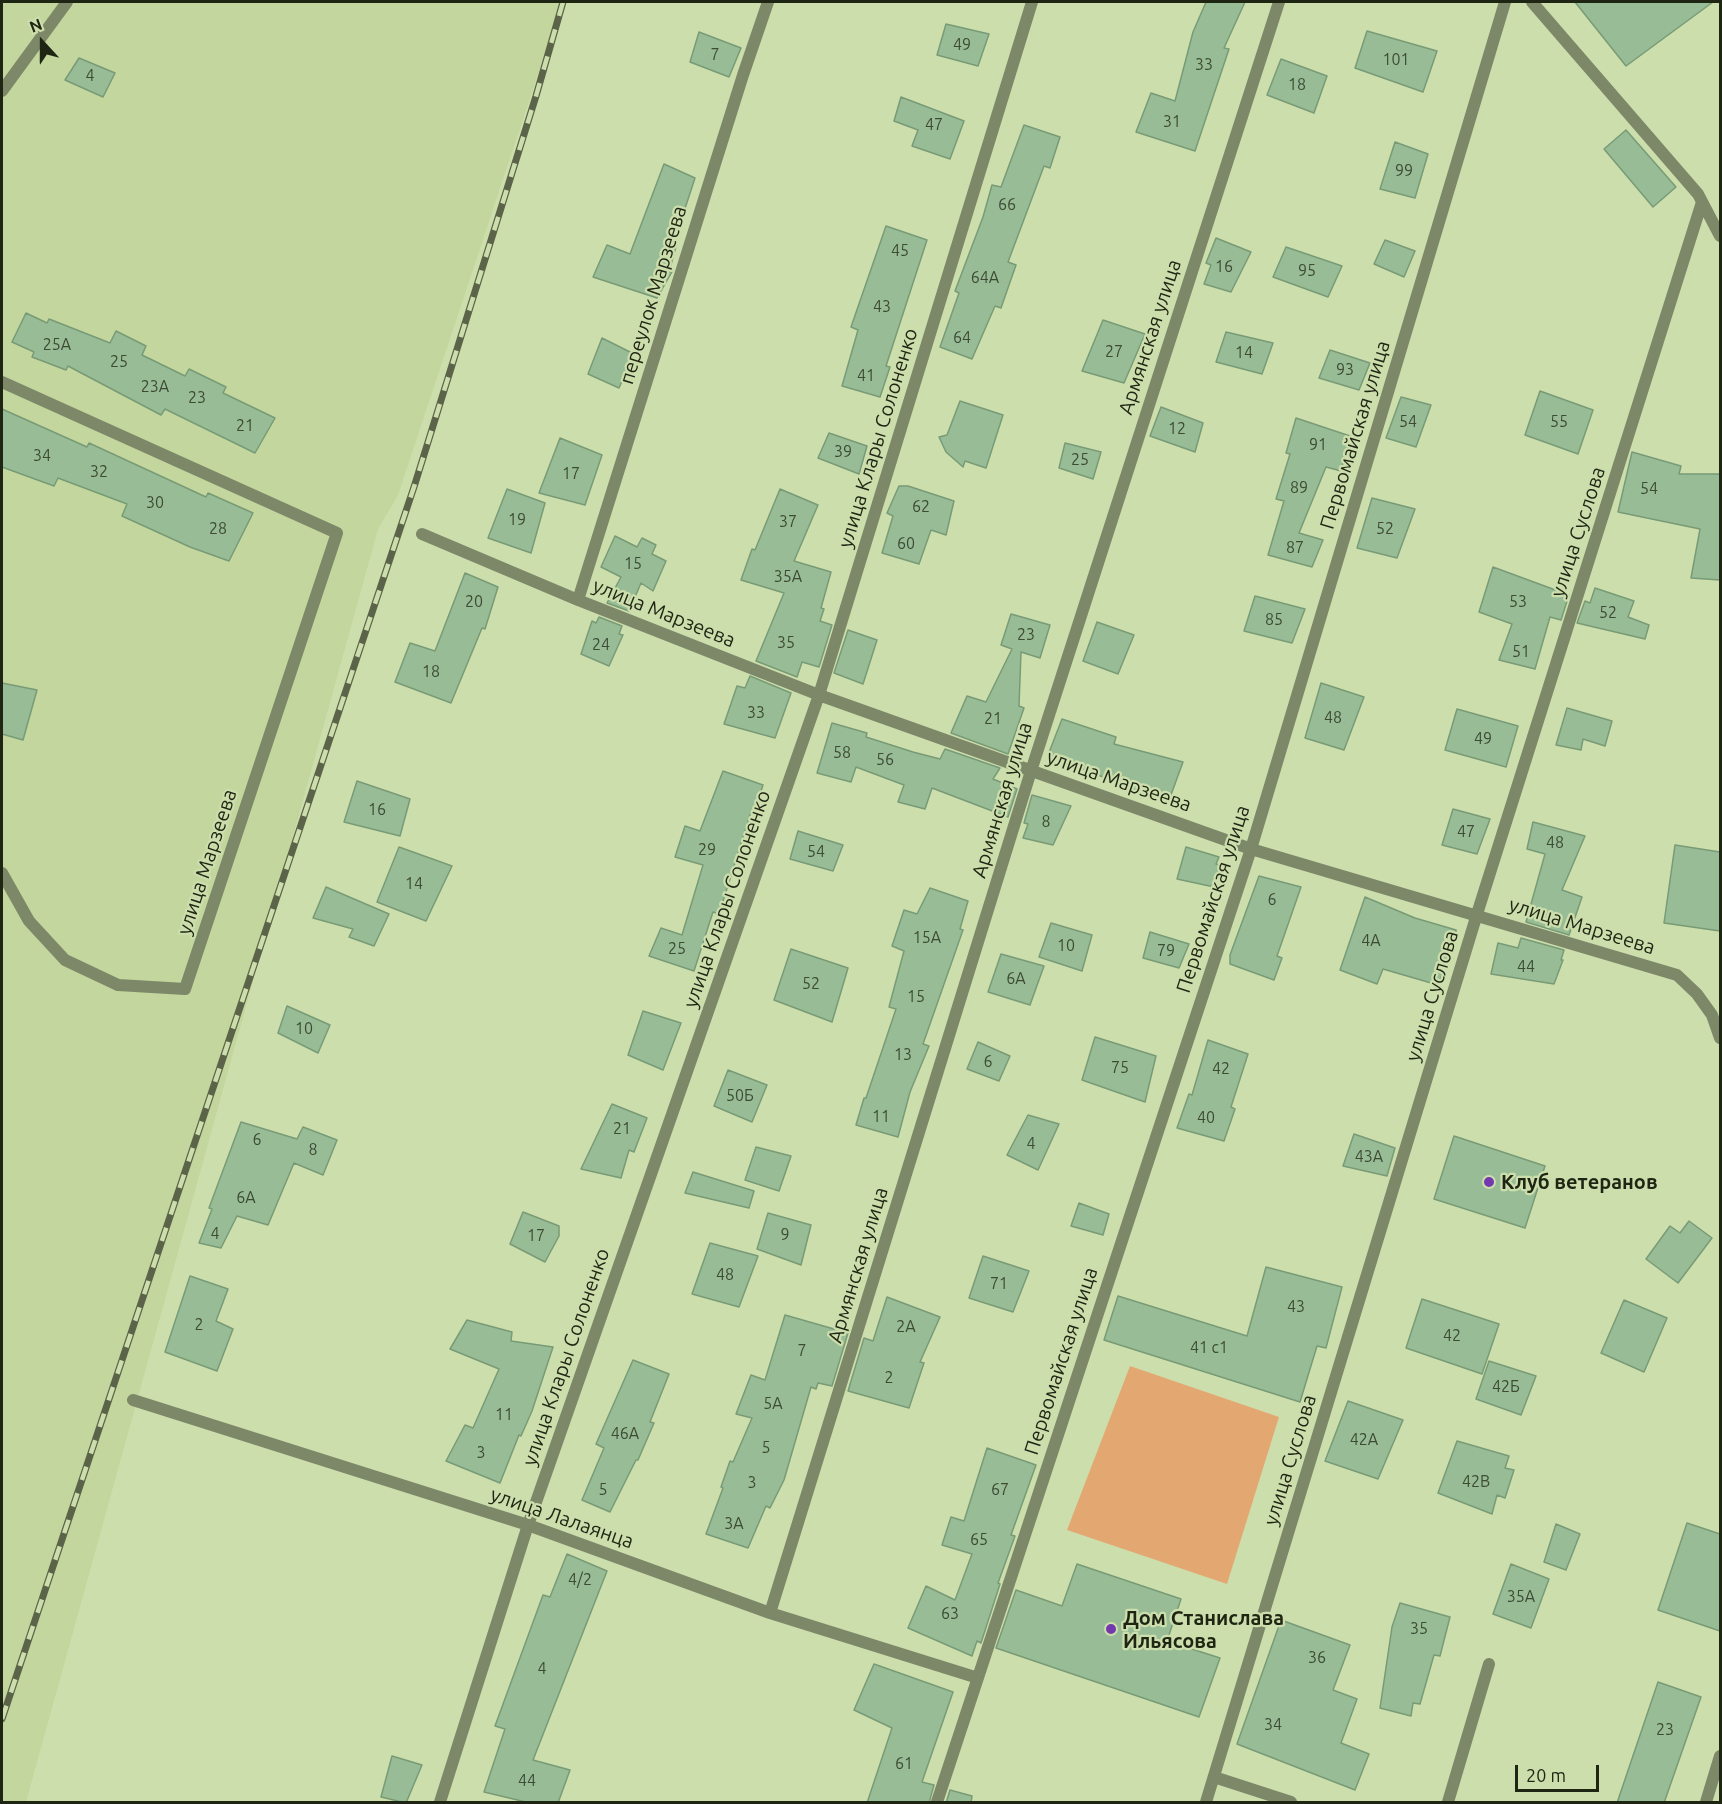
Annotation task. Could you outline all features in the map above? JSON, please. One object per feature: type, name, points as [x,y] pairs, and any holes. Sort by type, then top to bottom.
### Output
[{"type":"street","points":[[2,91],[67,2]]},
{"type":"street","name":"переулок Марзеева","points":[[578,600],[768,2]]},
{"type":"street","name":"улица Клары Солоненко","points":[[440,1803],[528,1525],[819,695],[1032,2]]},
{"type":"street","name":"Армянская улица","points":[[770,1613],[1031,771],[1279,2]]},
{"type":"street","name":"Первомайская улица","points":[[937,1803],[1251,849],[1505,2]]},
{"type":"street","points":[[1532,2],[1698,194],[1720,236]]},
{"type":"street","name":"улица Суслова","points":[[1206,1803],[1478,914],[1702,202]]},
{"type":"street","name":"улица Марзеева","points":[[2,382],[338,533],[185,989],[118,985],[65,960],[29,921],[2,873]]},
{"type":"street","name":"улица Марзеева","points":[[422,534],[578,600],[819,695],[1251,849],[1478,914],[1677,975],[1697,994],[1712,1015],[1720,1038]]},
{"type":"street","name":"улица Лалаянца","points":[[133,1400],[528,1525],[770,1613],[978,1678]]},
{"type":"street","points":[[1448,1803],[1489,1664]]},
{"type":"street","points":[[1706,1803],[1720,1756]]},
{"type":"street","points":[[1214,1777],[1291,1803]]},
{"type":"shaded area","points":[[2,2],[562,2],[398,495],[378,529],[26,1802],[2,1802]]},
{"type":"shaded area","points":[[1130,1366],[1279,1417],[1227,1584],[1067,1530]]},
{"type":"building","points":[[1206,2],[1245,2],[1224,48],[1229,49],[1195,151],[1136,132],[1151,93],[1175,101],[1193,32]]},
{"type":"building","points":[[1575,2],[1713,2],[1626,66]]},
{"type":"building","points":[[946,24],[989,34],[978,66],[937,55]]},
{"type":"building","points":[[1367,31],[1437,51],[1423,92],[1355,68]]},
{"type":"building","points":[[699,32],[741,48],[729,77],[690,62]]},
{"type":"building","points":[[79,58],[115,73],[103,97],[65,80]]},
{"type":"building","points":[[1281,59],[1327,76],[1314,113],[1267,95]]},
{"type":"building","points":[[901,97],[964,121],[950,159],[912,146],[918,130],[894,121]]},
{"type":"building","points":[[1024,125],[1060,137],[1050,168],[1044,166],[1008,262],[1016,265],[1001,308],[995,306],[972,359],[940,347],[959,293],[955,291],[983,217],[992,185],[1001,187]]},
{"type":"building","points":[[1626,130],[1676,187],[1653,207],[1604,149]]},
{"type":"building","points":[[1395,142],[1428,154],[1415,198],[1380,189]]},
{"type":"building","points":[[664,164],[695,178],[674,242],[677,243],[670,268],[673,270],[657,298],[593,277],[607,245],[630,254]]},
{"type":"building","points":[[886,226],[927,240],[886,366],[890,367],[880,397],[842,386],[858,330],[851,327]]},
{"type":"building","points":[[1216,238],[1251,252],[1231,292],[1204,284],[1211,265],[1206,263]]},
{"type":"building","points":[[1385,240],[1415,251],[1404,277],[1374,264]]},
{"type":"building","points":[[1286,247],[1342,266],[1328,297],[1273,277]]},
{"type":"building","points":[[26,313],[47,323],[49,319],[110,343],[116,331],[146,346],[142,355],[185,376],[189,369],[226,387],[223,393],[275,418],[255,453],[165,409],[161,415],[68,366],[66,370],[32,357],[34,352],[12,342]]},
{"type":"building","points":[[1103,320],[1145,334],[1124,383],[1082,371]]},
{"type":"building","points":[[1226,332],[1273,343],[1262,374],[1216,362]]},
{"type":"building","points":[[602,338],[634,354],[619,388],[588,374]]},
{"type":"building","points":[[1330,350],[1370,363],[1359,390],[1319,378]]},
{"type":"building","points":[[1540,391],[1593,410],[1578,454],[1525,435]]},
{"type":"building","points":[[1401,397],[1431,405],[1416,447],[1386,438]]},
{"type":"building","points":[[960,401],[1003,415],[986,468],[965,461],[963,467],[946,452],[939,437],[947,435]]},
{"type":"building","points":[[1161,407],[1203,423],[1195,452],[1150,436]]},
{"type":"building","points":[[2,409],[87,447],[89,443],[206,497],[208,493],[253,513],[229,561],[190,547],[122,516],[127,504],[58,478],[54,486],[2,467]]},
{"type":"building","points":[[1296,418],[1350,436],[1341,471],[1326,467],[1299,533],[1323,540],[1312,567],[1268,555],[1284,501],[1276,499],[1290,454],[1286,453]]},
{"type":"building","points":[[829,433],[867,446],[859,474],[818,458]]},
{"type":"building","points":[[560,438],[602,455],[585,505],[539,493]]},
{"type":"building","points":[[1065,443],[1101,452],[1093,479],[1059,468]]},
{"type":"building","points":[[1632,452],[1681,466],[1679,474],[1720,474],[1720,580],[1691,578],[1700,529],[1618,512]]},
{"type":"building","points":[[899,486],[908,486],[954,501],[946,535],[931,530],[919,564],[882,553],[893,516],[887,513]]},
{"type":"building","points":[[507,489],[545,503],[531,553],[488,538]]},
{"type":"building","points":[[780,489],[818,505],[794,561],[831,572],[821,608],[824,609],[820,621],[832,625],[819,667],[802,662],[797,677],[756,661],[784,593],[741,580],[752,549],[755,550]]},
{"type":"building","points":[[1372,498],[1415,509],[1397,558],[1357,548]]},
{"type":"building","points":[[615,536],[637,547],[642,538],[656,545],[652,554],[666,561],[653,591],[641,583],[629,611],[607,603],[621,577],[601,567]]},
{"type":"building","points":[[1493,567],[1569,595],[1561,620],[1550,617],[1535,669],[1499,660],[1512,624],[1479,612]]},
{"type":"building","points":[[465,573],[498,587],[485,629],[482,628],[451,703],[395,682],[410,643],[435,651]]},
{"type":"building","points":[[1595,588],[1634,601],[1628,617],[1649,625],[1645,639],[1577,623],[1585,601],[1590,603]]},
{"type":"building","points":[[1255,596],[1305,609],[1292,643],[1244,631]]},
{"type":"building","points":[[1011,614],[1050,625],[1040,658],[1021,652],[1019,706],[1024,708],[1008,754],[951,733],[967,696],[986,702],[1012,649],[1001,645]]},
{"type":"building","points":[[599,617],[622,626],[619,634],[623,635],[609,666],[581,654],[592,621],[596,623]]},
{"type":"building","points":[[1097,622],[1134,635],[1118,674],[1083,661]]},
{"type":"building","points":[[848,630],[877,640],[863,684],[834,673]]},
{"type":"building","points":[[750,676],[791,693],[775,738],[724,724],[737,686],[745,688]]},
{"type":"building","points":[[2,683],[37,690],[23,740],[2,734]]},
{"type":"building","points":[[1321,683],[1364,697],[1344,750],[1305,738]]},
{"type":"building","points":[[1567,708],[1612,721],[1605,746],[1583,739],[1581,750],[1556,745]]},
{"type":"building","points":[[1457,709],[1518,726],[1506,767],[1445,750]]},
{"type":"building","points":[[1062,719],[1116,737],[1114,744],[1183,762],[1168,803],[1048,755]]},
{"type":"building","points":[[832,723],[867,733],[866,737],[913,752],[940,759],[945,749],[1000,768],[993,779],[1017,789],[1008,817],[932,788],[925,809],[898,802],[904,785],[856,767],[851,782],[817,773]]},
{"type":"building","points":[[723,771],[763,785],[754,813],[751,812],[719,914],[713,912],[694,971],[649,956],[661,928],[682,935],[703,865],[675,857],[685,826],[700,831]]},
{"type":"building","points":[[357,781],[410,799],[400,836],[344,822]]},
{"type":"building","points":[[1032,795],[1071,806],[1053,845],[1023,838],[1028,824],[1024,823]]},
{"type":"building","points":[[1453,809],[1490,819],[1477,854],[1442,845]]},
{"type":"building","points":[[1533,822],[1585,836],[1562,890],[1582,897],[1569,935],[1526,922],[1545,854],[1527,849]]},
{"type":"building","points":[[798,831],[843,845],[833,871],[790,859]]},
{"type":"building","points":[[1675,845],[1720,852],[1720,931],[1664,923]]},
{"type":"building","points":[[399,847],[452,866],[426,921],[377,902]]},
{"type":"building","points":[[1186,847],[1219,857],[1216,864],[1223,866],[1214,887],[1177,879]]},
{"type":"building","points":[[1259,876],[1301,887],[1277,956],[1282,958],[1274,980],[1230,964],[1230,955]]},
{"type":"building","points":[[326,887],[389,914],[374,946],[349,937],[353,929],[313,918]]},
{"type":"building","points":[[930,888],[968,901],[960,929],[963,930],[923,1044],[929,1046],[910,1092],[898,1137],[856,1125],[896,1009],[889,1007],[904,951],[892,946],[904,910],[917,914]]},
{"type":"building","points":[[1365,897],[1415,918],[1456,930],[1456,940],[1438,985],[1383,969],[1377,984],[1340,970]]},
{"type":"building","points":[[1051,923],[1092,935],[1082,971],[1039,957]]},
{"type":"building","points":[[1150,932],[1189,944],[1179,968],[1143,958]]},
{"type":"building","points":[[1521,938],[1564,950],[1561,960],[1563,960],[1554,984],[1491,974],[1498,943],[1518,948]]},
{"type":"building","points":[[791,949],[848,968],[832,1022],[774,1000]]},
{"type":"building","points":[[1001,954],[1044,966],[1030,1005],[988,992]]},
{"type":"building","points":[[287,1006],[330,1025],[318,1053],[278,1033]]},
{"type":"building","points":[[643,1011],[681,1023],[663,1070],[628,1055]]},
{"type":"building","points":[[1095,1037],[1156,1056],[1145,1102],[1082,1080]]},
{"type":"building","points":[[1208,1040],[1248,1054],[1231,1107],[1235,1109],[1224,1141],[1177,1128],[1189,1094],[1192,1095]]},
{"type":"building","points":[[978,1042],[1010,1056],[999,1081],[967,1069]]},
{"type":"building","points":[[728,1070],[767,1085],[752,1122],[714,1106]]},
{"type":"building","points":[[612,1104],[647,1118],[634,1152],[629,1150],[621,1178],[581,1169]]},
{"type":"building","points":[[1028,1115],[1059,1124],[1038,1170],[1007,1155]]},
{"type":"building","points":[[241,1122],[297,1139],[303,1127],[337,1140],[323,1175],[294,1163],[268,1225],[237,1216],[221,1248],[199,1243],[212,1209],[209,1208]]},
{"type":"building","points":[[1354,1134],[1395,1148],[1387,1176],[1343,1166]]},
{"type":"building","name":"Клуб ветеранов","points":[[1454,1136],[1545,1166],[1525,1228],[1434,1199]]},
{"type":"building","points":[[756,1147],[791,1156],[779,1191],[745,1180]]},
{"type":"building","points":[[693,1172],[754,1191],[749,1208],[685,1193]]},
{"type":"building","points":[[1079,1203],[1109,1214],[1103,1235],[1071,1226]]},
{"type":"building","points":[[523,1212],[559,1226],[559,1236],[545,1262],[510,1244]]},
{"type":"building","points":[[768,1213],[811,1225],[801,1265],[757,1249]]},
{"type":"building","points":[[1689,1221],[1712,1238],[1678,1283],[1646,1259],[1670,1226],[1680,1233]]},
{"type":"building","points":[[710,1243],[758,1256],[739,1307],[692,1294]]},
{"type":"building","points":[[983,1256],[1029,1271],[1013,1312],[969,1298]]},
{"type":"building","points":[[1266,1267],[1342,1287],[1326,1348],[1317,1346],[1300,1402],[1104,1340],[1118,1296],[1247,1336]]},
{"type":"building","points":[[190,1276],[228,1289],[216,1321],[233,1329],[217,1371],[165,1352]]},
{"type":"building","points":[[887,1297],[940,1317],[920,1362],[924,1363],[909,1408],[848,1391],[864,1338],[873,1341]]},
{"type":"building","points":[[1422,1299],[1499,1324],[1482,1374],[1406,1348]]},
{"type":"building","points":[[1624,1300],[1667,1318],[1644,1372],[1601,1353]]},
{"type":"building","points":[[785,1315],[848,1333],[832,1386],[818,1383],[816,1389],[811,1387],[784,1480],[770,1508],[766,1506],[748,1548],[706,1534],[730,1461],[733,1462],[752,1418],[736,1414],[751,1375],[765,1380]]},
{"type":"building","points":[[467,1320],[512,1332],[511,1341],[553,1347],[532,1411],[521,1436],[519,1435],[500,1483],[446,1461],[465,1425],[473,1428],[499,1369],[450,1349]]},
{"type":"building","points":[[633,1360],[669,1374],[650,1422],[654,1423],[638,1460],[610,1512],[582,1500],[604,1448],[596,1444]]},
{"type":"building","points":[[1489,1361],[1536,1376],[1521,1415],[1476,1399]]},
{"type":"building","points":[[1348,1401],[1403,1420],[1378,1479],[1325,1461]]},
{"type":"building","points":[[1457,1441],[1509,1456],[1505,1468],[1514,1470],[1505,1498],[1497,1495],[1492,1514],[1438,1493]]},
{"type":"building","points":[[987,1448],[1036,1465],[1011,1535],[1015,1536],[998,1583],[1000,1584],[981,1643],[977,1641],[972,1656],[908,1628],[926,1586],[955,1600],[972,1554],[942,1545],[951,1517],[964,1521]]},
{"type":"building","points":[[1687,1523],[1720,1534],[1720,1631],[1658,1610]]},
{"type":"building","points":[[1556,1524],[1580,1534],[1566,1570],[1544,1562]]},
{"type":"building","points":[[567,1554],[607,1571],[533,1760],[570,1770],[558,1803],[530,1803],[484,1792],[505,1729],[495,1726],[543,1595],[550,1597]]},
{"type":"building","points":[[1077,1564],[1181,1599],[1167,1641],[1220,1658],[1199,1717],[996,1648],[1016,1590],[1062,1606]]},
{"type":"building","points":[[1511,1564],[1549,1579],[1531,1628],[1493,1614]]},
{"type":"building","points":[[1400,1603],[1450,1617],[1440,1656],[1434,1655],[1420,1704],[1413,1703],[1411,1716],[1380,1708],[1392,1627]]},
{"type":"building","points":[[1281,1620],[1350,1645],[1333,1690],[1357,1699],[1341,1743],[1369,1754],[1355,1790],[1237,1744]]},
{"type":"building","points":[[874,1664],[953,1692],[922,1782],[934,1785],[929,1803],[867,1803],[892,1728],[854,1710]]},
{"type":"building","points":[[1658,1682],[1701,1697],[1664,1803],[1617,1803]]},
{"type":"building","points":[[392,1756],[422,1765],[406,1803],[381,1797]]},
{"type":"building","points":[[950,1790],[972,1796],[971,1803],[946,1803]]},
{"type":"railway","points":[[2,1719],[414,487],[563,2]]},
{"type":"place","name":"Клуб ветеранов","points":[[1489,1182]]},
{"type":"place","name":"Дом Станислава Ильясова","points":[[1111,1629]]}]
